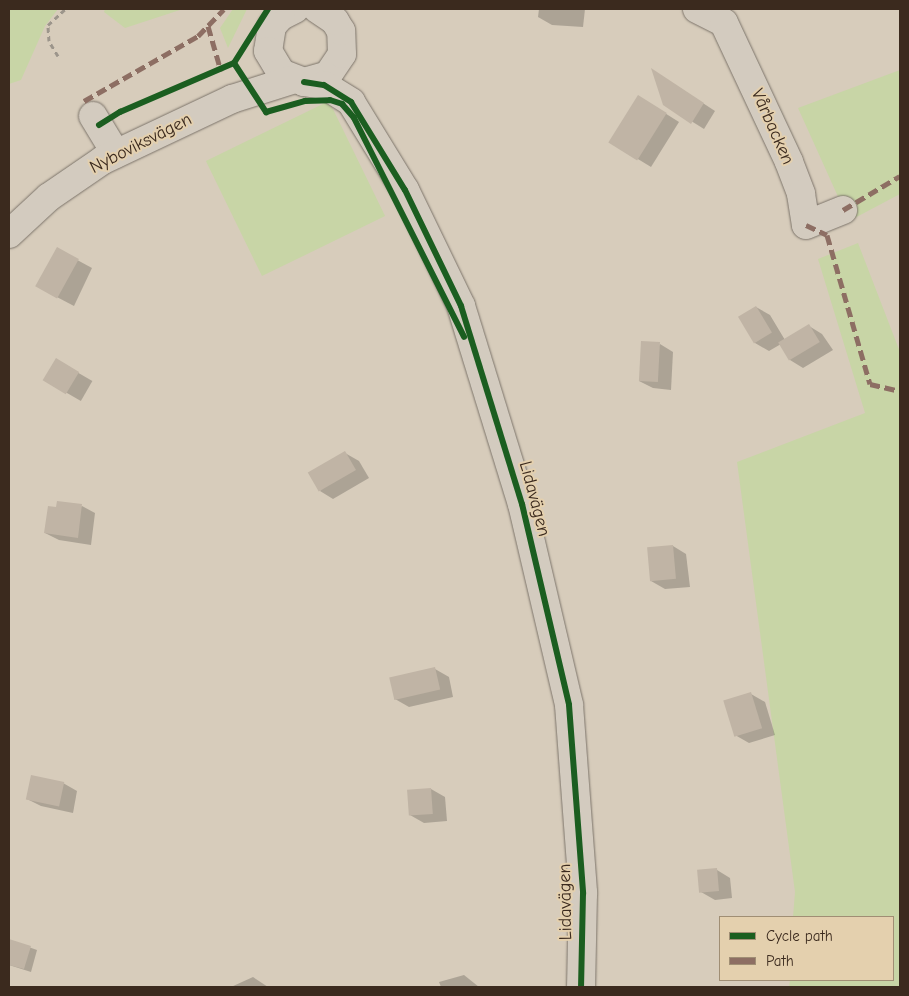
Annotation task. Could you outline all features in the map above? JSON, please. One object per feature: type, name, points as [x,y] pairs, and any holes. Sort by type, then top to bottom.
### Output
[{"type":"street","points":[[232,100],[253,70],[280,16],[295,9]]},
{"type":"street","points":[[317,9],[335,20],[341,31]]},
{"type":"street","name":"Vårbacken","points":[[697,9],[723,16],[789,162],[801,194],[806,225],[843,210]]},
{"type":"street","name":"Nyboviksvägen","points":[[9,234],[50,197],[116,154],[232,100],[298,81],[328,75],[341,31]]},
{"type":"street","name":"Lidavägen","points":[[341,31],[351,102],[405,190],[461,306],[522,504],[569,705],[583,893],[581,987]]},
{"type":"street","points":[[268,38],[272,63],[298,81]]},
{"type":"street","name":"Lidavägen","points":[[298,81],[324,85],[351,102]]},
{"type":"street","points":[[93,116],[116,154]]},
{"type":"path","points":[[58,56],[49,41],[48,26],[65,9]]},
{"type":"green space","points":[[9,9],[58,9],[45,26],[21,80],[9,84]]},
{"type":"green space","points":[[105,9],[183,9],[125,28],[104,12]]},
{"type":"green space","points":[[233,9],[247,9],[228,48],[220,28]]},
{"type":"green space","points":[[900,70],[900,194],[849,221],[798,108]]},
{"type":"green space","points":[[329,101],[385,216],[262,276],[206,161]]},
{"type":"green space","points":[[858,243],[900,352],[900,987],[789,987],[790,981],[894,981],[894,916],[793,916],[795,892],[737,462],[865,413],[818,259]]},
{"type":"building","points":[[651,68],[704,103],[691,124],[663,105]]},
{"type":"building","points":[[638,95],[667,113],[637,161],[608,142]]},
{"type":"building","points":[[57,247],[79,259],[57,298],[35,286]]},
{"type":"building","points":[[756,306],[772,333],[754,343],[738,317]]},
{"type":"building","points":[[809,324],[820,342],[789,361],[778,343]]},
{"type":"building","points":[[641,341],[660,342],[658,382],[639,381]]},
{"type":"building","points":[[56,358],[79,372],[66,394],[43,380]]},
{"type":"building","points":[[345,451],[356,470],[319,492],[308,472]]},
{"type":"building","points":[[57,501],[82,504],[78,538],[44,533],[48,506],[56,507]]},
{"type":"building","points":[[673,545],[676,579],[650,581],[647,547]]},
{"type":"building","points":[[435,667],[440,689],[394,700],[389,678]]},
{"type":"building","points":[[751,692],[762,728],[734,737],[723,700]]},
{"type":"building","points":[[31,775],[64,782],[59,807],[26,799]]},
{"type":"building","points":[[431,788],[433,814],[409,816],[407,790]]},
{"type":"building","points":[[717,868],[719,891],[699,893],[697,870]]},
{"type":"building","points":[[9,939],[31,946],[24,969],[9,965]]},
{"type":"marked path","points":[[84,101],[198,36],[224,9]]},
{"type":"marked path","points":[[208,26],[221,71]]},
{"type":"marked path","points":[[843,210],[900,176]]},
{"type":"marked path","points":[[806,225],[827,235],[870,384],[900,391]]},
{"type":"cycle path","points":[[99,125],[120,112],[234,63],[268,9]]},
{"type":"cycle path","points":[[234,63],[266,112],[305,101],[330,100],[342,104],[354,118],[464,337]]},
{"type":"cycle path","points":[[304,82],[324,85],[351,102],[405,190],[461,306],[522,504],[569,705],[583,893],[581,987]]}]
